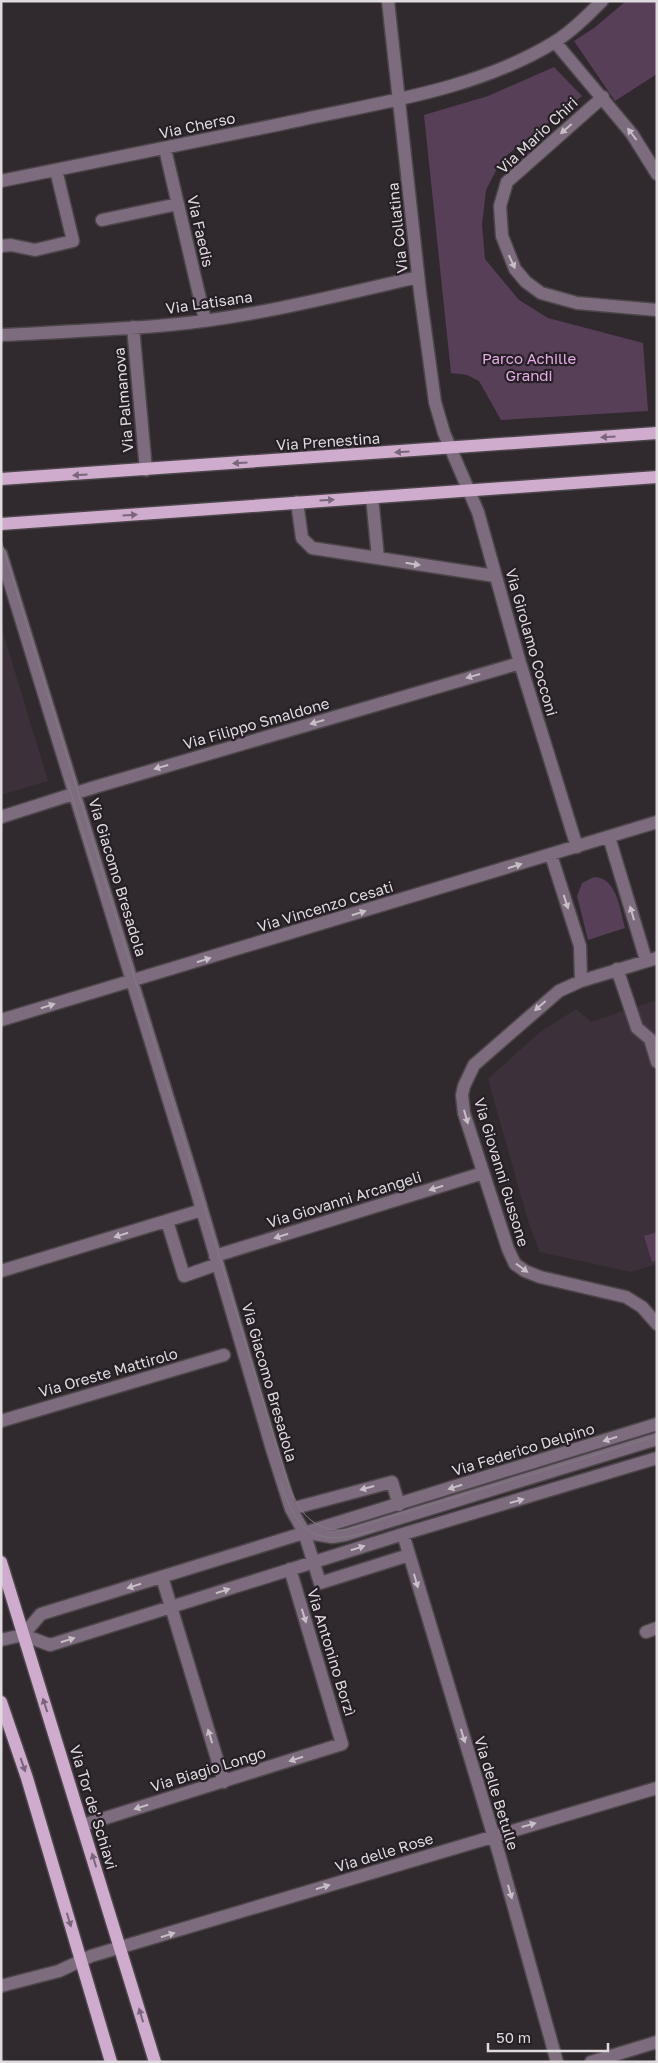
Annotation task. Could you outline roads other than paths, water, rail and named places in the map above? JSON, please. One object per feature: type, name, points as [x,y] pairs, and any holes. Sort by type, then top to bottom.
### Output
[{"type":"main road","name":"Via Prenestina","points":[[1,479],[657,433]]},
{"type":"main road","points":[[1,524],[657,477]]},
{"type":"main road","name":"Via Tor de' Schiavi","points":[[1,1562],[155,2062]]},
{"type":"main road","points":[[1,1702],[27,1778],[111,2062]]},
{"type":"street","name":"Via Collatina","points":[[388,1],[418,277],[432,386],[439,416],[450,448]]},
{"type":"street","name":"Via Cherso","points":[[1,181],[165,149],[447,87],[497,70],[555,42],[602,1]]},
{"type":"street","points":[[555,42],[603,97],[644,150],[657,174]]},
{"type":"street","name":"Via Mario Chiri","points":[[603,97],[508,182],[500,206],[502,236],[515,269],[526,282],[541,293],[577,303],[657,310]]},
{"type":"street","name":"Via Faedis","points":[[165,149],[205,320]]},
{"type":"street","points":[[1,246],[11,245],[35,250],[73,241],[56,170]]},
{"type":"street","points":[[102,220],[178,204]]},
{"type":"street","name":"Via Latisana","points":[[1,335],[133,327],[205,320],[294,305],[418,277]]},
{"type":"street","name":"Via Palmanova","points":[[133,327],[146,470]]},
{"type":"street","name":"Via Girolamo Cocconi","points":[[450,448],[469,489],[480,519],[520,663],[577,847]]},
{"type":"street","points":[[372,497],[378,558]]},
{"type":"street","points":[[297,502],[300,535],[308,545],[323,551],[495,576]]},
{"type":"street","name":"Via Giacomo Bresadola","points":[[1,554],[202,1210],[291,1509],[304,1532],[320,1583],[409,1555]]},
{"type":"street","name":"Via Filippo Smaldone","points":[[1,817],[75,793],[520,663]]},
{"type":"street","name":"Via Vincenzo Cesati","points":[[1,1020],[657,822]]},
{"type":"street","points":[[610,837],[651,959]]},
{"type":"street","points":[[551,855],[580,946],[581,980]]},
{"type":"street","name":"Via Giovanni Gussone","points":[[651,959],[581,980],[547,1000],[484,1054],[468,1075],[462,1095],[462,1104],[508,1249],[515,1264],[540,1277],[626,1297],[642,1307],[657,1324]]},
{"type":"street","points":[[617,968],[637,1028],[650,1039],[657,1062]]},
{"type":"street","name":"Via Giovanni Arcangeli","points":[[167,1221],[184,1276],[217,1260],[483,1173]]},
{"type":"street","points":[[1,1270],[202,1210]]},
{"type":"street","name":"Via Oreste Mattirolo","points":[[1,1420],[224,1355]]},
{"type":"street","name":"Via Federico Delpino","points":[[162,1577],[657,1424]]},
{"type":"street","name":"Via Federico Delpino","points":[[304,1532],[332,1537],[657,1439]]},
{"type":"street","points":[[1,1640],[22,1635],[50,1645],[312,1562],[657,1458]]},
{"type":"street","points":[[291,1509],[392,1482],[399,1505]]},
{"type":"street","name":"Via delle Betulle","points":[[403,1534],[494,1836],[557,2062]]},
{"type":"street","name":"Via Antonino Borzì","points":[[290,1569],[342,1744]]},
{"type":"street","points":[[22,1635],[41,1614],[162,1577],[224,1782]]},
{"type":"street","name":"Via Biagio Longo","points":[[83,1825],[342,1744]]},
{"type":"street","name":"Via delle Rose","points":[[1,1986],[59,1971],[81,1960],[657,1788]]},
{"type":"street","points":[[591,2062],[657,2042]]},
{"type":"tram line","points":[[1,540],[288,1482],[296,1502],[308,1518],[316,1524],[335,1530],[347,1530],[657,1436]]},
{"type":"tram line","points":[[67,780],[103,897]]},
{"type":"tram line","points":[[281,1483],[287,1502],[295,1516],[303,1527],[314,1534],[339,1538],[374,1530]]},
{"type":"park label","name":"Parco Achille Grandi","points":[[529,366]]}]
